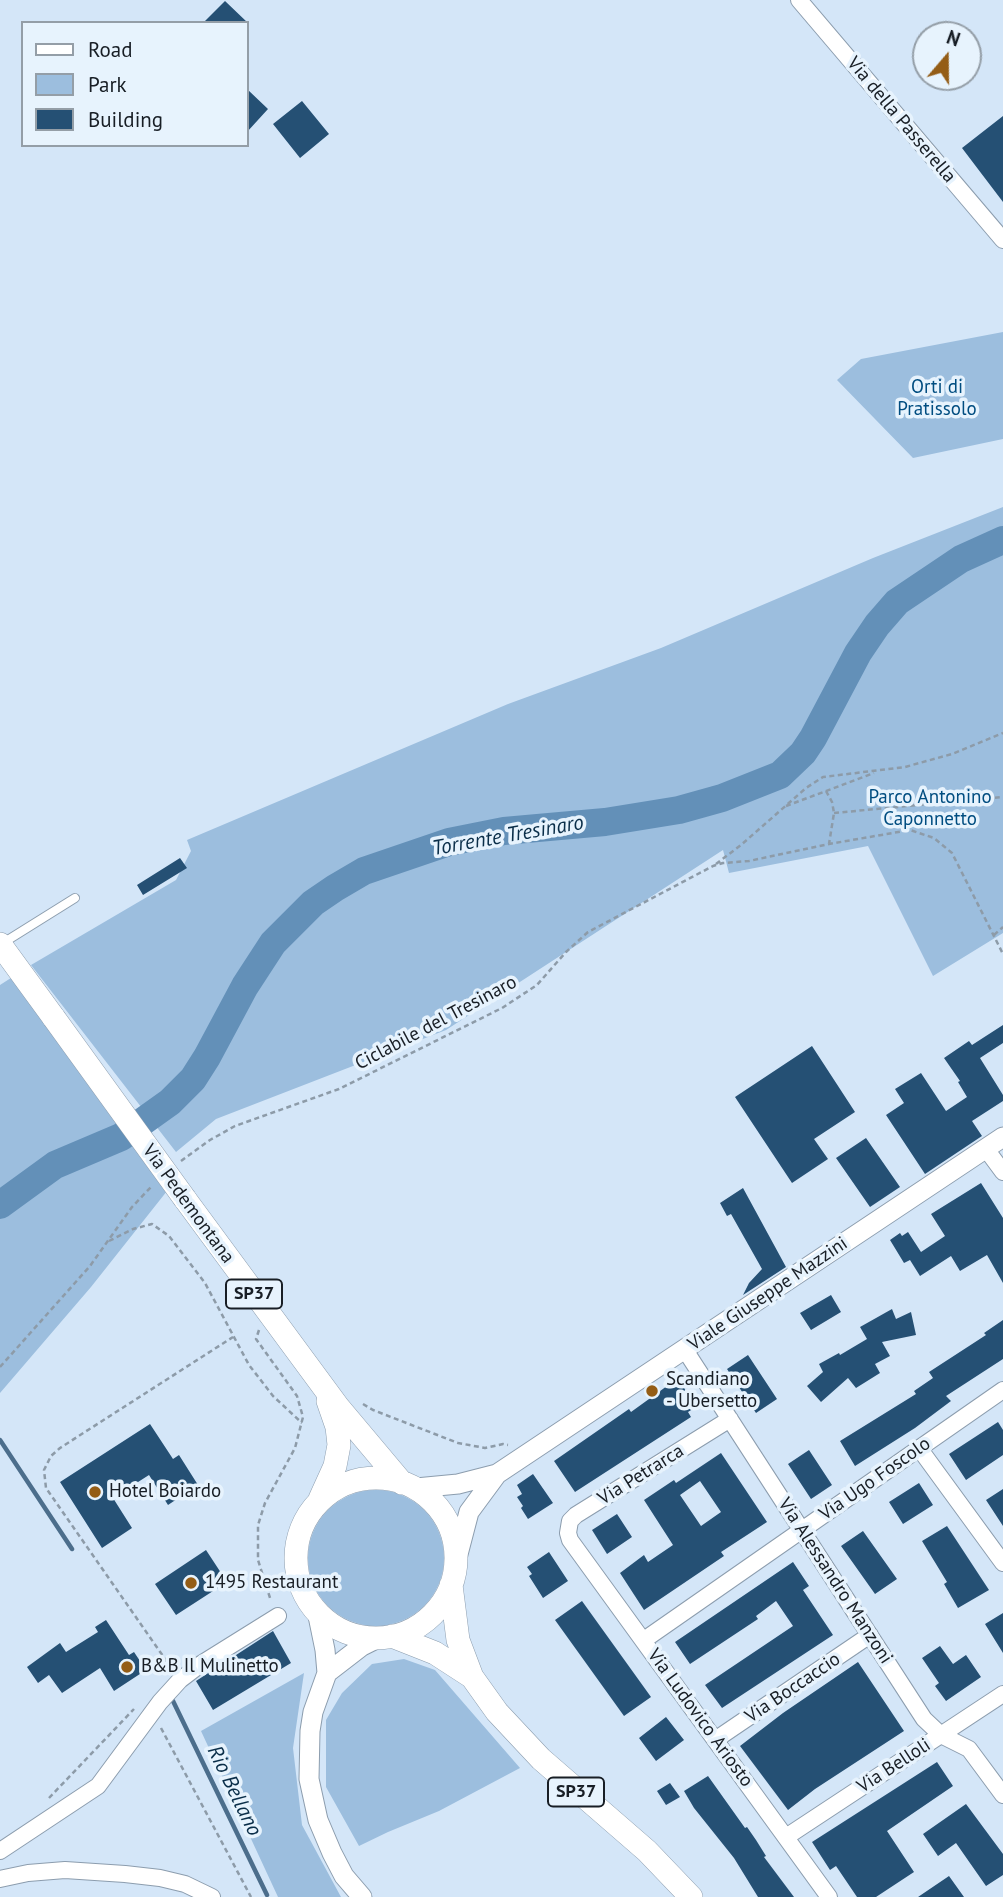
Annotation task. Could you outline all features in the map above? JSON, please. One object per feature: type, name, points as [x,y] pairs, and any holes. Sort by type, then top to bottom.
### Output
[{"type":"main road","name":"Via Pedemontana","points":[[0,944],[324,1388],[409,1485],[434,1502],[448,1522],[456,1546],[457,1558],[452,1585],[458,1640],[472,1677],[497,1712],[541,1759],[647,1851],[691,1897]]},
{"type":"main road","name":"Via Pedemontana","points":[[324,1388],[337,1427],[339,1445],[335,1466],[318,1503],[304,1522],[298,1541],[297,1569],[304,1592],[317,1611],[346,1631],[369,1637],[386,1637],[414,1628],[433,1614],[452,1585]]},
{"type":"main road","name":"Via Pedemontana","points":[[318,1503],[348,1483],[383,1478],[409,1485]]},
{"type":"main road","name":"Via Pedemontana","points":[[386,1637],[435,1653],[472,1677]]},
{"type":"street","name":"Via della Passerella","points":[[799,0],[1003,240]]},
{"type":"street","name":"Viale Giuseppe Mazzini","points":[[457,1558],[469,1512],[497,1474],[1003,1137]]},
{"type":"street","points":[[986,1149],[1003,1172]]},
{"type":"street","name":"Via Alessandro Manzoni","points":[[685,1350],[924,1719],[941,1735],[968,1749],[1003,1795]]},
{"type":"street","name":"Via Ugo Foscolo","points":[[644,1640],[1003,1390]]},
{"type":"street","name":"Via Petrarca","points":[[569,1540],[567,1528],[576,1516],[730,1419]]},
{"type":"street","points":[[919,1448],[1003,1563]]},
{"type":"street","name":"Viale Giuseppe Mazzini","points":[[409,1485],[458,1484],[497,1474]]},
{"type":"street","name":"Via Ludovico Ariosto","points":[[569,1540],[829,1897]]},
{"type":"street","points":[[317,1611],[327,1672],[313,1712],[309,1779],[318,1820],[332,1853],[352,1889],[362,1897]]},
{"type":"street","points":[[0,1851],[98,1786],[150,1707],[174,1676],[201,1664],[278,1616]]},
{"type":"street","name":"Via Boccaccio","points":[[715,1740],[870,1635]]},
{"type":"street","points":[[327,1672],[362,1646],[386,1637]]},
{"type":"street","name":"Via Belloli","points":[[786,1837],[1003,1694]]},
{"type":"street","points":[[0,1879],[28,1873],[65,1870],[125,1874],[185,1884],[212,1897]]},
{"type":"lane","points":[[0,944],[75,898]]},
{"type":"path","points":[[713,866],[823,777],[925,762],[1003,733]]},
{"type":"path","points":[[783,808],[881,770]]},
{"type":"path","points":[[826,791],[834,813],[829,844]]},
{"type":"path","points":[[834,813],[1003,797]]},
{"type":"path","name":"Ciclabile del Tresinaro","points":[[177,1165],[210,1140],[235,1126],[339,1089],[502,1008],[537,985],[588,932],[713,866],[910,830],[934,838],[951,853],[1003,954]]},
{"type":"path","points":[[994,935],[1003,927]]},
{"type":"path","points":[[0,1367],[68,1291],[109,1241],[132,1207],[156,1182]]},
{"type":"path","points":[[109,1241],[133,1229],[152,1224],[169,1236],[197,1271],[249,1365],[273,1396],[302,1423]]},
{"type":"path","points":[[259,1330],[256,1339],[297,1396],[303,1417],[295,1448],[265,1503],[257,1531],[258,1560],[278,1616]]},
{"type":"path","points":[[174,1676],[46,1489],[44,1470],[51,1456],[60,1448],[233,1337]]},
{"type":"path","points":[[358,1399],[373,1410],[458,1443],[485,1448],[503,1444],[531,1450]]},
{"type":"path","points":[[47,1800],[150,1707],[251,1897]]},
{"type":"green space","name":"Orti di Pratissolo","points":[[1003,332],[1003,439],[913,458],[837,380],[861,359]]},
{"type":"green space","name":"Parco Antonino Caponnetto","points":[[1003,507],[1003,933],[933,976],[868,846],[729,873],[723,850],[446,1030],[216,1119],[176,1152],[31,965],[176,880],[191,851],[187,840],[508,704],[661,648],[873,558]]},
{"type":"green space","points":[[14,976],[167,1191],[91,1287],[0,1393],[0,985]]},
{"type":"green space","points":[[376,1490],[402,1495],[424,1510],[439,1532],[444,1558],[439,1584],[424,1606],[402,1621],[376,1626],[350,1621],[328,1606],[313,1584],[308,1558],[313,1532],[328,1510],[350,1495]]},
{"type":"green space","points":[[404,1659],[435,1670],[520,1768],[439,1811],[359,1846],[326,1787],[326,1720],[342,1693],[372,1664]]},
{"type":"green space","points":[[304,1673],[293,1748],[302,1825],[341,1897],[278,1897],[201,1731]]},
{"type":"building","points":[[225,1],[246,21],[205,21]]},
{"type":"building","points":[[248,90],[268,109],[248,131]]},
{"type":"building","points":[[302,101],[329,134],[300,158],[273,124]]},
{"type":"building","points":[[1003,116],[1003,202],[962,148]]},
{"type":"building","points":[[180,858],[187,868],[143,895],[137,885]]},
{"type":"building","points":[[1003,1025],[1003,1043],[980,1058],[1003,1095],[1003,1101],[972,1121],[982,1136],[925,1174],[886,1115],[904,1103],[895,1089],[921,1073],[946,1111],[967,1097],[944,1058],[969,1041],[972,1045]]},
{"type":"building","points":[[812,1046],[855,1112],[814,1139],[828,1159],[792,1183],[735,1097]]},
{"type":"building","points":[[866,1138],[900,1187],[870,1207],[836,1158]]},
{"type":"building","points":[[981,1183],[1003,1218],[1003,1283],[987,1255],[960,1271],[951,1256],[920,1276],[910,1260],[904,1263],[890,1240],[900,1233],[902,1236],[908,1232],[921,1252],[945,1236],[931,1214]]},
{"type":"building","points":[[743,1188],[786,1267],[743,1295],[749,1283],[762,1269],[731,1214],[727,1216],[720,1203]]},
{"type":"building","points":[[831,1295],[841,1312],[811,1330],[800,1313]]},
{"type":"building","points":[[892,1309],[896,1319],[911,1312],[916,1335],[882,1342],[890,1356],[875,1364],[880,1373],[856,1388],[848,1378],[821,1402],[807,1386],[823,1372],[819,1364],[867,1339],[860,1327]]},
{"type":"building","points":[[1003,1320],[1003,1359],[946,1396],[951,1401],[915,1428],[855,1466],[840,1441],[916,1394],[914,1391],[933,1378],[929,1372],[986,1335],[984,1333]]},
{"type":"building","points":[[748,1355],[777,1399],[756,1413],[727,1369]]},
{"type":"building","points":[[679,1380],[696,1407],[688,1412],[691,1417],[575,1492],[554,1461],[629,1409],[631,1412]]},
{"type":"building","points":[[998,1422],[1003,1430],[1003,1455],[966,1480],[949,1454]]},
{"type":"building","name":"Hotel Boiardo","points":[[150,1424],[173,1459],[179,1455],[198,1485],[168,1505],[149,1475],[113,1498],[132,1528],[102,1548],[60,1482]]},
{"type":"building","points":[[809,1450],[832,1485],[811,1499],[788,1464]]},
{"type":"building","points":[[721,1453],[767,1522],[721,1552],[724,1556],[644,1610],[620,1573],[644,1555],[648,1562],[673,1545],[644,1500],[674,1480],[676,1483]],"holes":[[[700,1481],[721,1512],[701,1526],[680,1495]]]},
{"type":"building","points":[[533,1474],[553,1503],[528,1519],[517,1497],[522,1494],[517,1485]]},
{"type":"building","points":[[919,1483],[933,1505],[903,1524],[889,1502]]},
{"type":"building","points":[[1003,1489],[1003,1526],[986,1500]]},
{"type":"building","points":[[617,1514],[632,1537],[607,1554],[592,1530]]},
{"type":"building","points":[[947,1526],[989,1590],[958,1608],[944,1584],[947,1582],[922,1541]]},
{"type":"building","points":[[863,1531],[897,1579],[875,1594],[841,1546]]},
{"type":"building","name":"1495 Restaurant","points":[[206,1550],[227,1582],[176,1615],[155,1584]]},
{"type":"building","points":[[549,1552],[568,1581],[543,1598],[529,1576],[532,1574],[527,1567]]},
{"type":"building","points":[[793,1562],[809,1586],[803,1590],[833,1635],[722,1708],[705,1685],[793,1626],[776,1601],[756,1616],[758,1619],[690,1664],[675,1642]]},
{"type":"building","points":[[582,1601],[651,1697],[624,1716],[555,1620]]},
{"type":"building","points":[[1003,1613],[1003,1653],[985,1624]]},
{"type":"building","points":[[106,1620],[129,1655],[134,1652],[146,1670],[114,1691],[100,1668],[62,1693],[49,1675],[38,1683],[27,1667],[60,1643],[66,1652],[98,1632],[95,1627]]},
{"type":"building","points":[[273,1631],[291,1663],[213,1710],[196,1681]]},
{"type":"building","points":[[940,1646],[953,1664],[966,1655],[981,1677],[946,1701],[935,1686],[939,1683],[922,1658]]},
{"type":"building","points":[[858,1662],[904,1731],[815,1789],[788,1810],[740,1746]]},
{"type":"building","points":[[666,1717],[684,1740],[656,1761],[639,1738]]},
{"type":"building","points":[[937,1762],[953,1786],[887,1831],[914,1872],[876,1897],[857,1897],[836,1866],[830,1870],[812,1842]]},
{"type":"building","points":[[708,1776],[745,1828],[747,1827],[766,1856],[764,1857],[794,1897],[758,1897],[734,1858],[694,1808],[684,1791]]},
{"type":"building","points":[[670,1783],[680,1797],[666,1805],[657,1791]]},
{"type":"building","points":[[966,1804],[1003,1854],[1003,1875],[986,1886],[956,1843],[938,1856],[923,1834]]},
{"type":"building","points":[[949,1876],[964,1897],[918,1897]]},
{"type":"waterway","name":"Torrente Tresinaro","points":[[0,1205],[55,1165],[121,1137],[170,1102],[193,1079],[245,986],[273,943],[313,903],[335,888],[364,871],[449,842],[504,831],[605,822],[679,810],[722,798],[780,775],[803,753],[858,653],[897,602],[961,559],[1003,540]]},
{"type":"waterway","name":"Rio Bellano","points":[[0,1440],[72,1549]]},
{"type":"waterway","name":"Rio Bellano","points":[[173,1701],[267,1895]]},
{"type":"place","name":"Scandiano - Ubersetto","points":[[652,1391]]},
{"type":"place","name":"Hotel Boiardo","points":[[95,1492]]},
{"type":"place","name":"1495 Restaurant","points":[[191,1583]]},
{"type":"place","name":"B&B Il Mulinetto","points":[[127,1667]]}]
